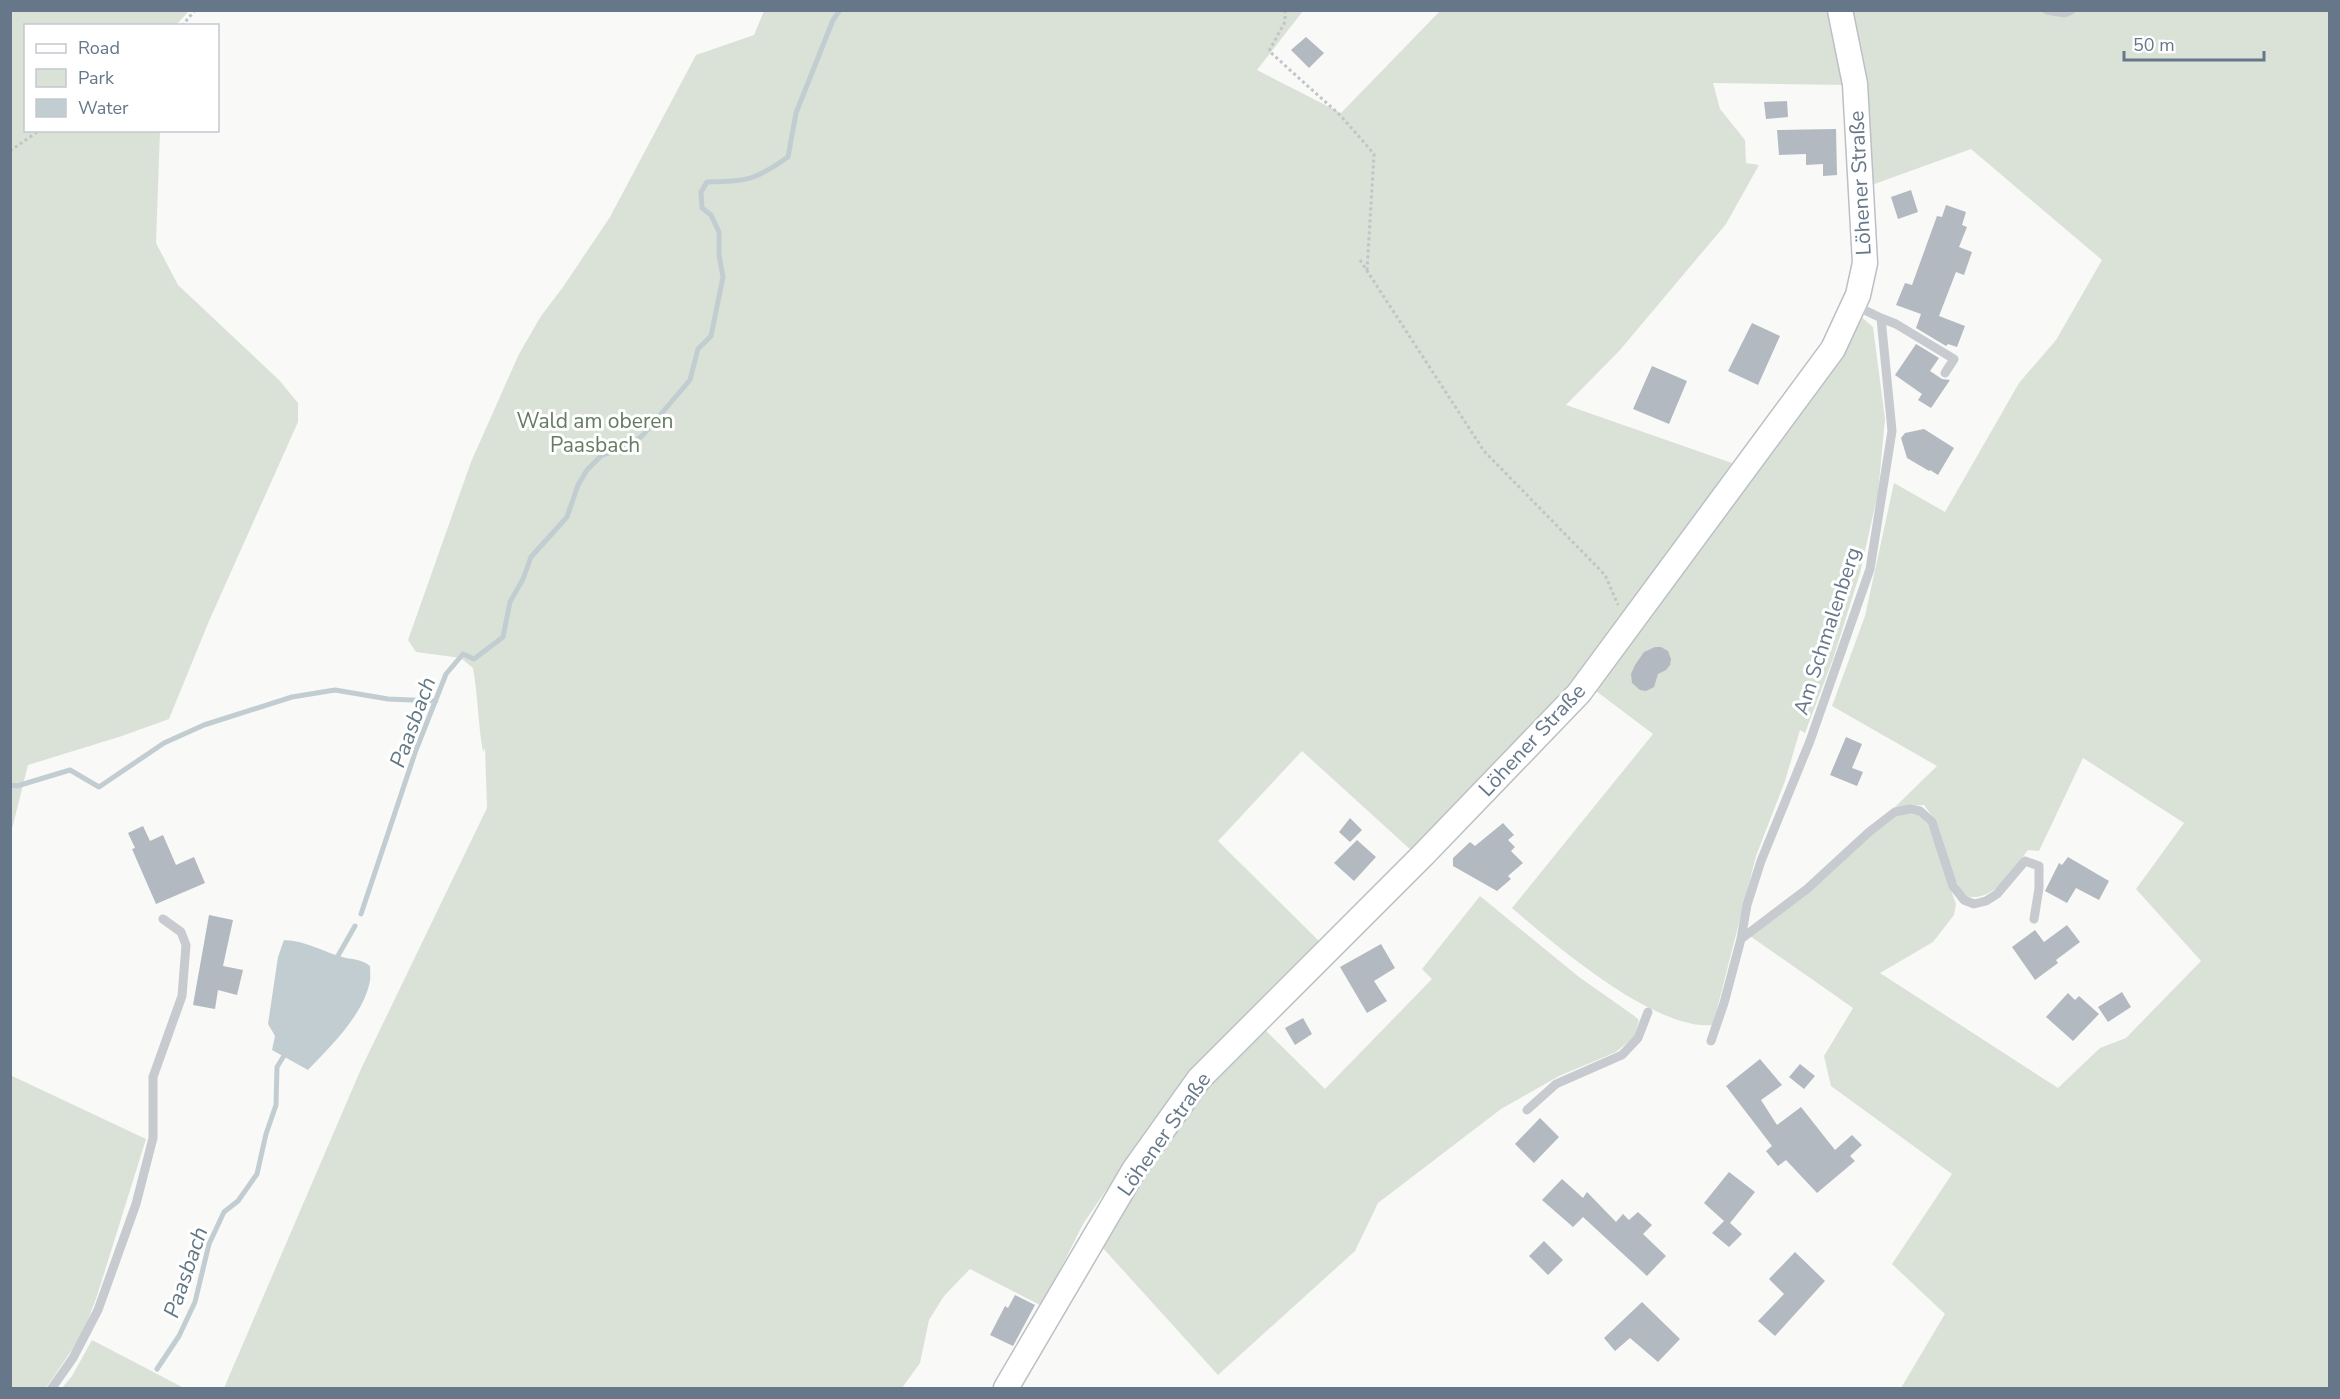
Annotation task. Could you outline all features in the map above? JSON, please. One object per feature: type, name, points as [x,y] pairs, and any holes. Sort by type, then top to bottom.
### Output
[{"type":"street","name":"Löhener Straße","points":[[1006,1389],[1134,1170],[1199,1079],[1407,871],[1570,702],[1833,349],[1858,295],[1865,263],[1855,84],[1840,10]]},
{"type":"lane","points":[[2047,10],[2065,13],[2071,10]]},
{"type":"lane","points":[[1854,305],[1896,324],[1954,358],[1945,373]]},
{"type":"lane","name":"Am Schmalenberg","points":[[1712,1041],[1741,939],[1747,905],[1761,861],[1810,741],[1870,569],[1892,431],[1881,318]]},
{"type":"lane","points":[[1741,939],[1807,889],[1869,831],[1895,812],[1910,809],[1920,811],[1932,822],[1953,886],[1964,900],[1974,904],[1980,903],[1998,894],[2025,861],[2039,866],[2039,888],[2034,919]]},
{"type":"lane","points":[[52,1389],[73,1358],[98,1311],[136,1204],[153,1138],[153,1077],[182,996],[186,945],[181,932],[163,919]]},
{"type":"lane","points":[[1527,1110],[1556,1084],[1622,1055],[1638,1038],[1648,1012]]},
{"type":"path","points":[[184,24],[195,10]]},
{"type":"path","points":[[1285,10],[1286,22],[1269,51],[1341,116],[1374,154],[1367,271]]},
{"type":"path","points":[[10,151],[37,132]]},
{"type":"path","points":[[1360,260],[1484,452],[1605,575],[1628,627]]},
{"type":"green space","points":[[11,10],[189,11],[177,24],[24,24],[24,132],[160,132],[156,243],[178,285],[279,380],[298,403],[298,422],[209,621],[169,719],[28,765],[11,833]]},
{"type":"green space","name":"Wald am oberen Paasbach","points":[[764,11],[1303,11],[1257,70],[1341,113],[1440,11],[1833,11],[1846,85],[1713,83],[1720,109],[1745,140],[1746,163],[1759,165],[1726,224],[1620,350],[1566,405],[1732,463],[1578,680],[1412,851],[1302,751],[1218,841],[1321,943],[1122,1167],[1083,1224],[1042,1306],[970,1269],[944,1296],[929,1320],[920,1363],[902,1388],[224,1388],[361,1069],[487,808],[485,748],[483,752],[473,668],[461,658],[416,652],[408,640],[471,462],[519,354],[541,316],[610,217],[696,55],[754,35]]},
{"type":"green space","points":[[1852,11],[2329,11],[2329,1388],[1901,1388],[1945,1314],[1892,1264],[1952,1174],[1831,1086],[1824,1056],[1853,1008],[1750,936],[1850,851],[1899,815],[1918,815],[1928,825],[1956,904],[1954,915],[1933,942],[1880,973],[2058,1088],[2100,1048],[2126,1038],[2201,961],[2136,889],[2184,823],[2083,758],[2039,851],[2028,850],[2009,876],[1994,890],[1976,897],[1965,896],[1954,878],[1937,823],[1924,805],[1895,807],[1937,766],[1832,706],[1865,616],[1894,483],[1945,512],[2019,383],[2056,340],[2102,260],[1971,149],[1869,186],[1866,98]]},
{"type":"green space","points":[[1858,314],[1873,327],[1885,419],[1878,493],[1860,573],[1833,659],[1805,733],[1800,730],[1785,781],[1756,856],[1713,1025],[1689,1023],[1663,1014],[1607,983],[1553,943],[1512,908],[1653,734],[1592,688]]},
{"type":"green space","points":[[1480,896],[1579,977],[1639,1020],[1634,1037],[1616,1052],[1559,1076],[1501,1109],[1378,1203],[1355,1251],[1218,1375],[1101,1246],[1143,1174],[1206,1085],[1261,1026],[1325,1089],[1432,979],[1422,969]]},
{"type":"green space","points":[[10,1075],[146,1139],[97,1296],[82,1335],[46,1388],[11,1388]]},
{"type":"green space","points":[[92,1340],[184,1388],[62,1388],[72,1376]]},
{"type":"water","points":[[284,940],[306,944],[370,966],[370,983],[352,1020],[308,1070],[272,1050],[275,1036],[268,1024],[278,957]]},
{"type":"building","points":[[1306,37],[1324,53],[1309,68],[1291,50]]},
{"type":"building","points":[[1787,101],[1788,117],[1766,119],[1764,102]]},
{"type":"building","points":[[1836,129],[1837,175],[1823,176],[1823,164],[1806,165],[1806,154],[1779,155],[1777,130]]},
{"type":"building","points":[[1911,190],[1918,212],[1898,219],[1891,197]]},
{"type":"building","points":[[1946,205],[1966,212],[1962,225],[1967,227],[1959,247],[1972,252],[1964,275],[1956,272],[1939,316],[1965,326],[1957,347],[1948,344],[1946,346],[1916,328],[1921,314],[1896,305],[1905,283],[1912,285],[1937,216],[1942,217]]},
{"type":"building","points":[[1752,323],[1780,336],[1758,385],[1728,371]]},
{"type":"building","points":[[1916,344],[1939,358],[1930,371],[1942,379],[1950,380],[1931,408],[1918,400],[1922,394],[1895,375]]},
{"type":"building","points":[[1652,366],[1687,381],[1669,424],[1633,409]]},
{"type":"building","points":[[1924,429],[1954,448],[1938,475],[1907,458],[1901,438],[1905,433]]},
{"type":"building","points":[[1655,647],[1668,651],[1671,659],[1670,665],[1658,674],[1654,687],[1646,691],[1640,690],[1632,683],[1631,674],[1644,652]]},
{"type":"building","points":[[1846,737],[1862,744],[1852,768],[1863,772],[1857,786],[1830,775]]},
{"type":"building","points":[[1350,818],[1362,830],[1350,842],[1339,832]]},
{"type":"building","points":[[1503,823],[1514,835],[1508,840],[1515,847],[1511,851],[1523,863],[1508,876],[1511,879],[1497,891],[1453,866],[1453,858],[1470,842],[1475,846]]},
{"type":"building","points":[[143,826],[150,841],[163,835],[176,865],[194,857],[205,883],[156,904],[132,849],[135,848],[128,833]]},
{"type":"building","points":[[1357,840],[1376,857],[1354,881],[1334,863]]},
{"type":"building","points":[[2068,857],[2109,881],[2099,900],[2076,888],[2067,903],[2045,891],[2059,863],[2062,865]]},
{"type":"building","points":[[209,915],[233,920],[223,966],[243,970],[237,995],[218,990],[215,1009],[193,1005]]},
{"type":"building","points":[[2067,925],[2080,942],[2056,960],[2058,963],[2035,980],[2012,947],[2035,930],[2044,942]]},
{"type":"building","points":[[1381,944],[1395,968],[1374,981],[1387,1001],[1367,1013],[1340,967]]},
{"type":"building","points":[[2122,992],[2131,1007],[2108,1022],[2098,1007]]},
{"type":"building","points":[[2068,993],[2075,1000],[2079,996],[2099,1014],[2073,1041],[2046,1017]]},
{"type":"building","points":[[1303,1018],[1312,1034],[1295,1045],[1285,1028]]},
{"type":"building","points":[[1760,1059],[1782,1085],[1761,1100],[1777,1125],[1801,1107],[1835,1150],[1852,1135],[1862,1145],[1850,1156],[1855,1161],[1817,1193],[1786,1160],[1778,1166],[1766,1151],[1772,1146],[1726,1086]]},
{"type":"building","points":[[1800,1064],[1815,1076],[1804,1089],[1789,1077]]},
{"type":"building","points":[[1540,1118],[1559,1137],[1534,1163],[1515,1144]]},
{"type":"building","points":[[1729,1172],[1755,1192],[1730,1223],[1742,1234],[1729,1247],[1712,1233],[1724,1221],[1704,1203]]},
{"type":"building","points":[[1562,1179],[1583,1198],[1587,1192],[1616,1222],[1623,1214],[1629,1220],[1638,1212],[1652,1225],[1643,1234],[1666,1256],[1647,1276],[1583,1217],[1573,1227],[1542,1200]]},
{"type":"building","points":[[1544,1241],[1563,1260],[1548,1275],[1529,1256]]},
{"type":"building","points":[[1795,1252],[1825,1281],[1775,1336],[1758,1321],[1784,1294],[1769,1279]]},
{"type":"building","points":[[1015,1295],[1035,1305],[1013,1346],[990,1335],[1005,1306],[1008,1308]]},
{"type":"building","points":[[1642,1302],[1680,1339],[1658,1362],[1630,1338],[1615,1351],[1604,1338]]},
{"type":"waterway","name":"Paasbach","points":[[361,914],[416,750],[446,674],[463,654],[474,659],[503,637],[510,602],[523,579],[531,557],[567,517],[578,485],[587,470],[602,455],[628,447],[643,435],[690,380],[698,349],[711,336],[723,277],[719,255],[719,232],[711,215],[702,208],[701,192],[707,182],[750,178],[767,171],[788,157],[796,113],[833,20],[840,10]]},
{"type":"waterway","points":[[10,785],[17,786],[70,770],[99,787],[164,743],[204,725],[292,697],[335,690],[388,699],[436,701]]},
{"type":"waterway","name":"Paasbach","points":[[335,961],[355,926]]},
{"type":"waterway","name":"Paasbach","points":[[157,1369],[179,1336],[195,1302],[209,1244],[224,1212],[238,1201],[257,1174],[266,1134],[276,1105],[277,1067],[287,1051]]}]
